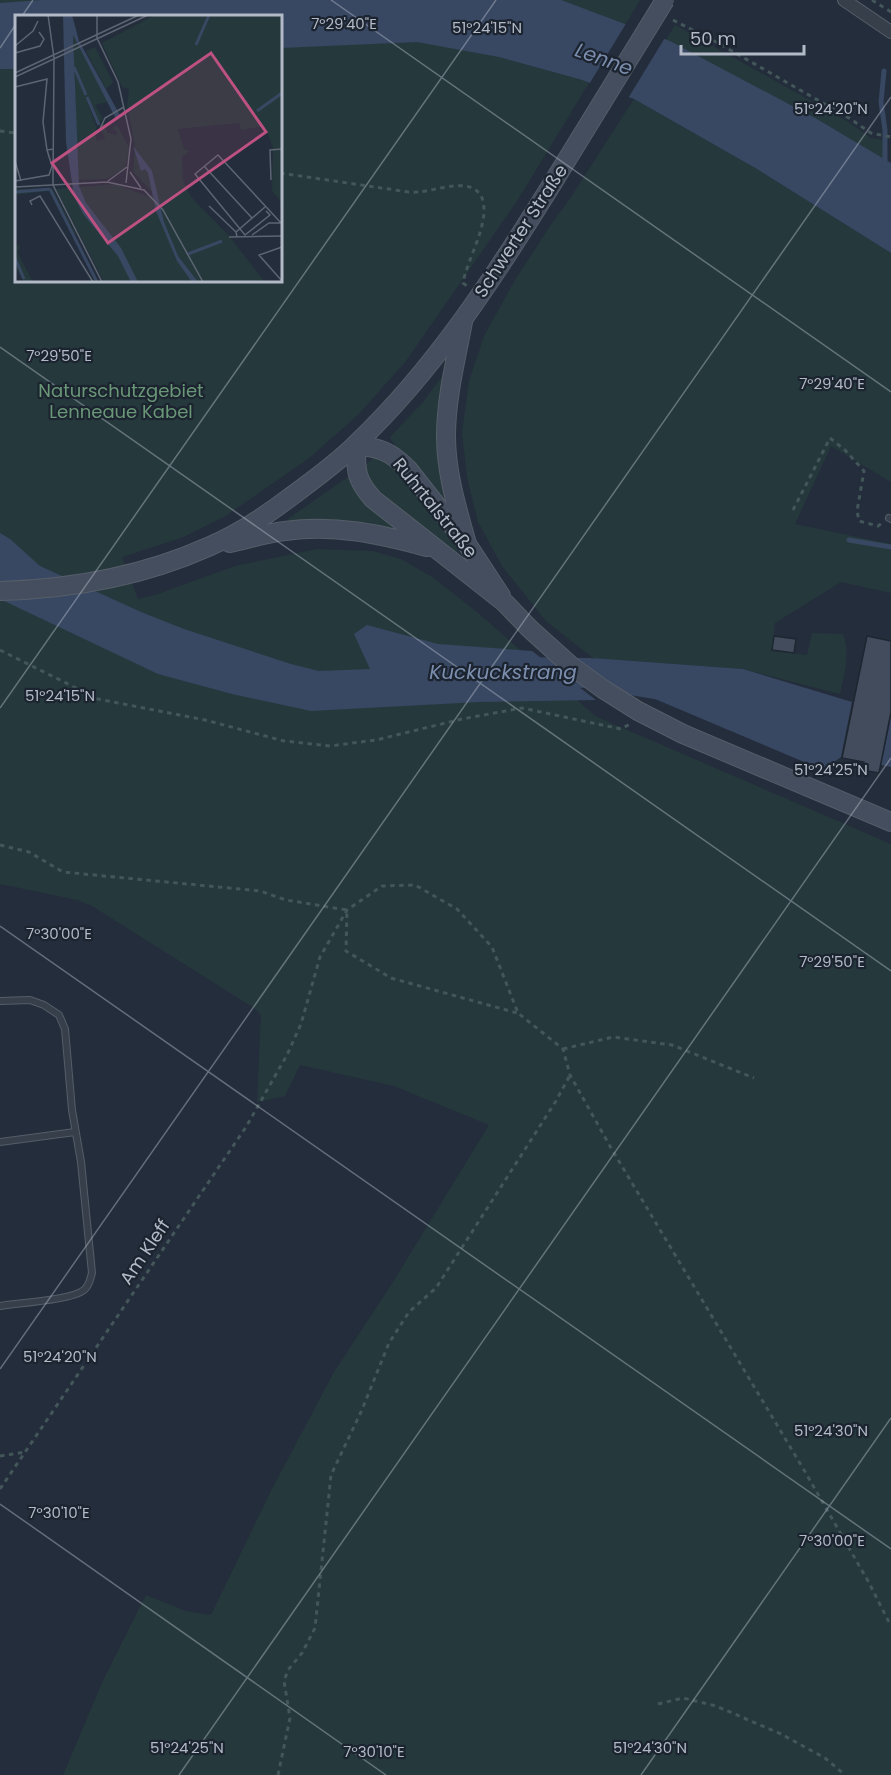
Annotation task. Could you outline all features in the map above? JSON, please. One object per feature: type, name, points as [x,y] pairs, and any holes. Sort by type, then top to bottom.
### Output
[{"type":"main road","name":"Schwerter Straße","points":[[208,547],[273,510],[312,482],[356,445],[405,392],[479,297],[535,212],[664,0]]},
{"type":"main road","points":[[464,317],[446,434],[451,480],[467,544]]},
{"type":"main road","name":"Ruhrtalstraße","points":[[505,603],[467,544],[399,460],[381,448],[356,445],[356,473],[365,491],[380,506],[505,603],[530,629],[570,664],[641,713],[683,734],[891,822]]},
{"type":"main road","points":[[0,591],[99,581],[138,572],[208,547],[284,531],[317,528],[364,531],[437,550]]},
{"type":"street","points":[[844,0],[891,32]]},
{"type":"lane","points":[[0,1000],[30,1000],[44,1005],[59,1016],[65,1029],[92,1273],[89,1284],[82,1292],[61,1298],[0,1306]]},
{"type":"lane","points":[[0,1142],[75,1132]]},
{"type":"path","points":[[872,0],[891,12]]},
{"type":"path","points":[[669,18],[718,43],[871,133],[891,137]]},
{"type":"path","points":[[0,131],[15,133]]},
{"type":"path","points":[[282,173],[417,192],[460,185],[475,190],[482,197],[481,230],[466,268],[463,283],[479,297]]},
{"type":"path","points":[[793,510],[830,438],[845,450],[864,471],[857,511],[859,521],[878,526],[890,519]]},
{"type":"path","points":[[0,650],[98,699],[205,720],[284,741],[330,746],[376,740],[462,719],[522,708],[621,729],[641,713]]},
{"type":"path","points":[[0,845],[29,852],[63,872],[260,891],[286,900],[347,910],[382,886],[415,885],[458,909],[492,947],[518,1013]]},
{"type":"path","points":[[347,910],[346,951],[391,978],[518,1013],[563,1049],[570,1075],[611,1148],[804,1470],[868,1581],[891,1626]]},
{"type":"path","name":"Am Kleff","points":[[0,1490],[246,1127],[287,1055],[301,1024],[320,957],[347,910]]},
{"type":"path","points":[[563,1049],[613,1037],[672,1045],[754,1078]]},
{"type":"path","points":[[278,1775],[290,1718],[284,1681],[288,1670],[302,1653],[315,1628],[331,1475],[362,1412],[389,1343],[409,1312],[436,1288],[556,1101],[570,1075]]},
{"type":"path","points":[[0,1456],[26,1452]]},
{"type":"path","points":[[658,1704],[683,1698],[716,1706],[781,1734],[825,1758],[845,1775]]},
{"type":"green space","name":"Naturschutzgebiet Lenneaue Kabel","points":[[0,0],[640,0],[625,25],[612,21],[577,78],[589,83],[517,201],[406,361],[359,414],[308,459],[224,517],[181,538],[122,557],[138,599],[235,566],[317,549],[373,551],[401,559],[432,577],[477,612],[595,716],[891,844],[891,1775],[63,1775],[102,1683],[146,1595],[186,1611],[211,1615],[272,1489],[334,1372],[393,1282],[489,1125],[394,1086],[300,1065],[285,1096],[257,1102],[261,1015],[254,1008],[92,906],[78,900],[0,884]]},
{"type":"green space","points":[[675,25],[845,120],[871,138],[883,140],[884,159],[817,119],[666,40]]},
{"type":"green space","points":[[634,99],[757,169],[891,253],[891,482],[831,446],[795,524],[891,544],[891,593],[841,582],[775,623],[772,651],[807,655],[812,633],[843,634],[847,656],[840,694],[743,669],[593,658],[546,621],[502,566],[478,522],[467,477],[462,432],[469,381],[485,334],[515,280]]},
{"type":"green space","points":[[443,378],[449,500],[446,506],[390,437]]},
{"type":"green space","points":[[375,457],[391,461],[457,545],[457,552],[405,517],[369,483],[364,466]]},
{"type":"green space","points":[[348,477],[395,526],[392,530],[286,523],[289,518]]},
{"type":"water","name":"Lenne","points":[[42,0],[561,0],[670,41],[817,119],[891,163],[891,253],[757,169],[634,99],[579,79],[499,57],[417,42],[282,48],[282,15],[15,15],[15,69],[0,69],[0,3]]},
{"type":"water","points":[[0,533],[40,566],[141,612],[184,629],[291,664],[319,671],[370,669],[354,634],[367,625],[438,644],[532,651],[596,700],[479,702],[311,711],[232,694],[158,674],[0,599]]},
{"type":"water","points":[[593,658],[743,669],[852,702],[841,757],[823,770],[655,699],[625,682]]},
{"type":"water","points":[[891,717],[891,767],[881,765]]},
{"type":"pier","points":[[627,22],[666,36],[627,100],[588,86]]},
{"type":"building","points":[[774,636],[796,639],[794,653],[772,650]]},
{"type":"building","points":[[867,636],[891,641],[891,712],[879,773],[862,770],[864,762],[842,758]]},
{"type":"waterway","points":[[884,71],[881,102],[885,130],[885,165]]},
{"type":"waterway","points":[[849,540],[891,547]]},
{"type":"waterway","name":"Kuckuckstrang","points":[[518,672],[589,673],[661,685]]}]
